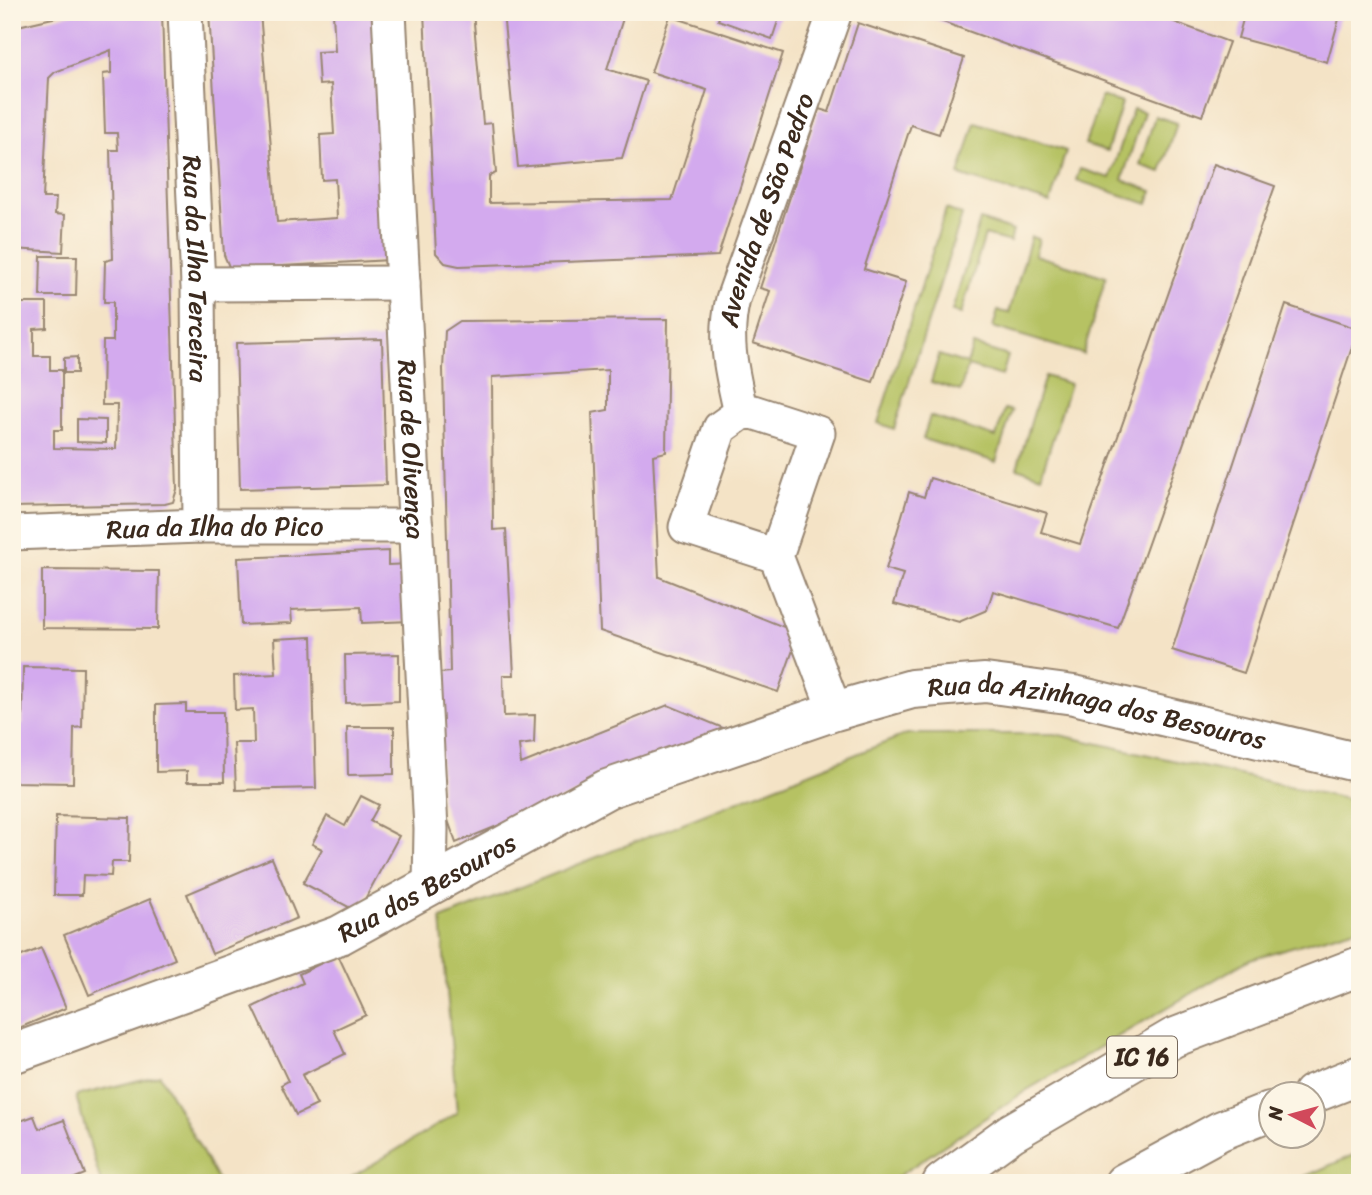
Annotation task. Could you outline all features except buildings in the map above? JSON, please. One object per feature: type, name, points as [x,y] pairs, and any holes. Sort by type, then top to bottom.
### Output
[{"type":"main road","name":"Rua da Azinhaga dos Besouros","points":[[835,711],[912,689],[985,683],[1030,687],[1360,763]]},
{"type":"main road","name":"Rua dos Besouros","points":[[12,1055],[341,935],[607,789],[835,711]]},
{"type":"main road","name":"IC 16","points":[[942,1183],[1010,1133],[1173,1038],[1360,967]]},
{"type":"main road","points":[[1326,1088],[1360,1075]]},
{"type":"main road","points":[[1124,1183],[1220,1131],[1256,1117]]},
{"type":"street","name":"Rua da Ilha Terceira","points":[[185,12],[198,284],[200,526]]},
{"type":"street","name":"Rua de Olivença","points":[[389,12],[431,829],[430,885]]},
{"type":"street","name":"Avenida de São Pedro","points":[[741,413],[727,350],[727,325],[733,299],[835,12]]},
{"type":"street","points":[[198,284],[403,283]]},
{"type":"street","points":[[776,556],[686,527],[720,428],[741,413],[763,414],[818,433],[776,556],[835,711]]},
{"type":"street","name":"Rua da Ilha do Pico","points":[[12,533],[200,526],[416,526]]},
{"type":"green space","points":[[1101,96],[1122,103],[1107,151],[1085,144]]},
{"type":"green space","points":[[1133,109],[1144,112],[1122,180],[1152,191],[1148,204],[1076,180],[1080,169],[1110,178]]},
{"type":"green space","points":[[1155,116],[1177,123],[1161,172],[1140,165]]},
{"type":"green space","points":[[975,122],[1066,151],[1050,203],[959,175]]},
{"type":"green space","points":[[946,209],[962,215],[894,429],[878,423]]},
{"type":"green space","points":[[980,220],[1013,231],[1010,242],[985,235],[961,314],[952,311]]},
{"type":"green space","points":[[1031,237],[1039,239],[1035,255],[1106,277],[1083,354],[993,327],[998,311],[1009,313]]},
{"type":"green space","points":[[973,345],[1008,356],[1002,376],[968,366],[960,391],[931,382],[939,355],[967,364]]},
{"type":"green space","points":[[1045,376],[1070,384],[1041,476],[1017,468]]},
{"type":"green space","points":[[1005,409],[1012,411],[996,462],[923,439],[930,416],[996,437]]},
{"type":"green space","points":[[907,734],[1055,734],[1360,802],[1360,927],[1250,959],[1027,1090],[888,1183],[342,1183],[457,1113],[441,919]]},
{"type":"green space","points":[[160,1075],[219,1183],[101,1183],[76,1096]]},
{"type":"green space","points":[[1360,1152],[1360,1183],[1290,1183]]}]
